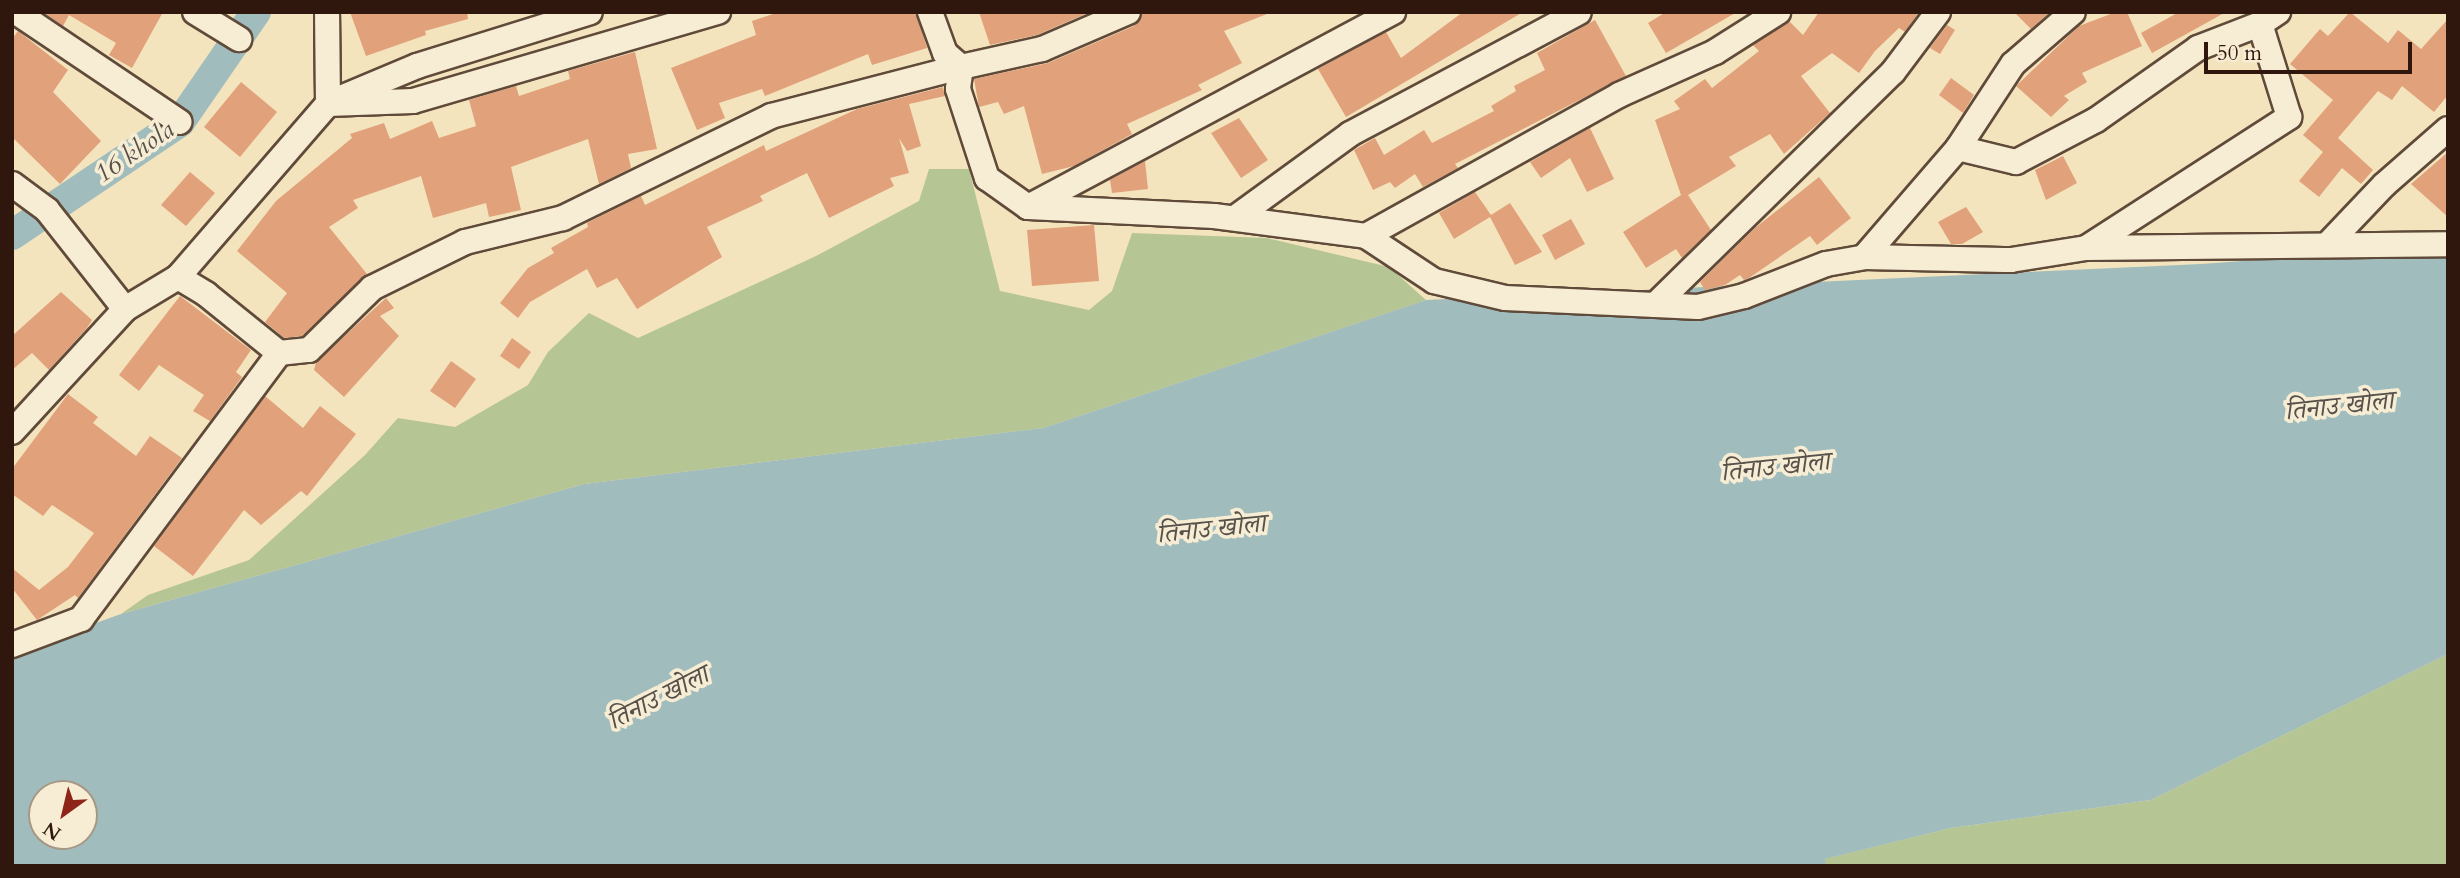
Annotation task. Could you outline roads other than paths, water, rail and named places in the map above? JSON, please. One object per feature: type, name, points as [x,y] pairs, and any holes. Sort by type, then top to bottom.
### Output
[{"type":"street","points":[[16,12],[180,122]]},
{"type":"street","points":[[195,12],[239,39]]},
{"type":"street","points":[[327,12],[328,104]]},
{"type":"street","points":[[12,432],[125,309],[178,277],[328,104],[417,66],[590,12]]},
{"type":"street","points":[[328,104],[414,102],[718,12]]},
{"type":"street","points":[[930,12],[945,52],[961,66]]},
{"type":"street","points":[[178,277],[206,294],[279,353],[309,350],[372,288],[466,242],[563,218],[771,116],[961,66],[1042,48],[1128,12]]},
{"type":"street","points":[[1028,207],[1393,12]]},
{"type":"street","points":[[1235,218],[1350,134],[1579,12]]},
{"type":"street","points":[[1366,236],[1619,95],[1715,52],[1778,12]]},
{"type":"street","points":[[1655,305],[1892,72],[1938,12]]},
{"type":"street","points":[[1864,257],[1958,148],[2013,64],[2073,12]]},
{"type":"street","points":[[1958,148],[2017,162],[2095,120],[2198,48],[2269,18],[2289,117],[2085,248]]},
{"type":"street","points":[[961,66],[958,89],[987,178],[1028,207],[1235,218],[1366,236],[1434,281],[1505,298],[1698,307],[1744,296],[1826,264],[1864,257],[2011,260],[2085,248],[2448,244]]},
{"type":"street","points":[[2328,244],[2384,185],[2448,129]]},
{"type":"street","points":[[12,184],[47,210],[125,309]]},
{"type":"street","points":[[12,645],[80,618],[279,353]]},
{"type":"water","name":"तिनाउ खोला","points":[[2448,246],[2448,654],[2151,800],[1951,828],[1825,859],[1826,866],[12,866],[12,653],[121,614],[584,484],[1043,428],[1426,300],[2201,264]]},
{"type":"waterway","name":"16 khola","points":[[12,235],[180,122],[256,12]]}]
